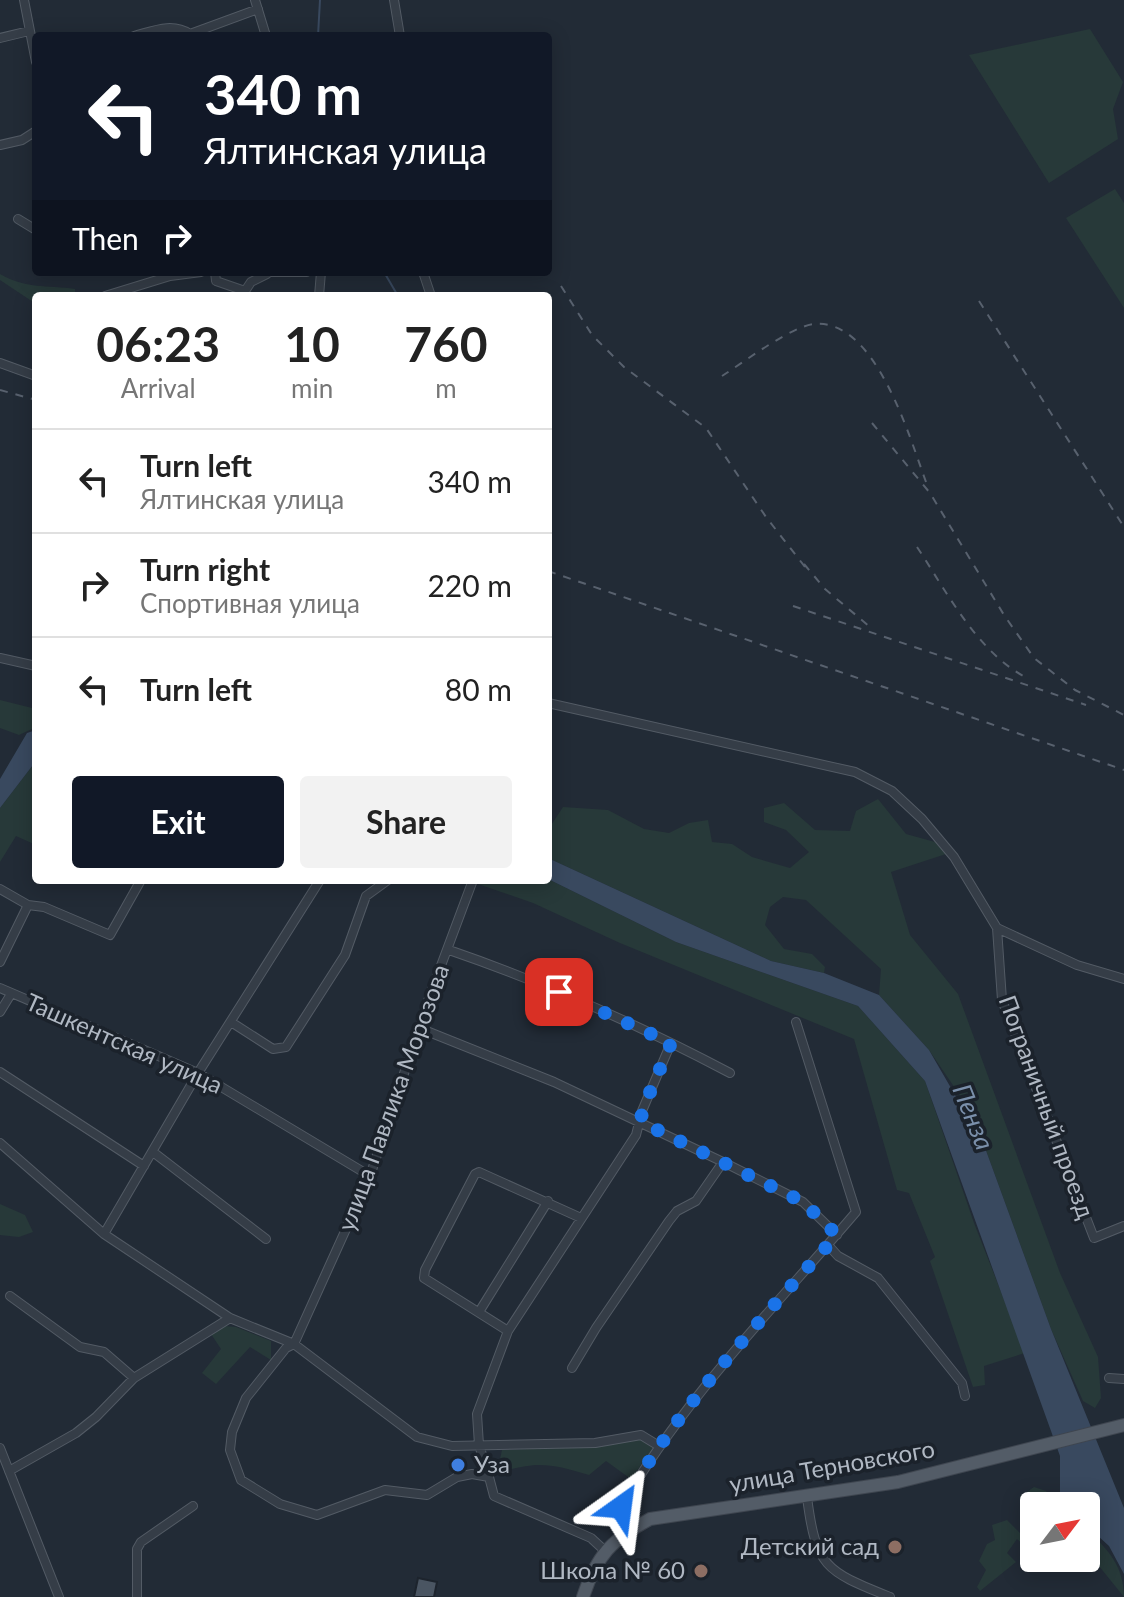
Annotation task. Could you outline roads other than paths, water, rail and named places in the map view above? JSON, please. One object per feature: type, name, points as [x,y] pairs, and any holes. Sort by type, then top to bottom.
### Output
[{"type":"main road","name":"улица Терновского","points":[[583,1597],[604,1550],[627,1531],[650,1519],[898,1482],[1124,1425]]},
{"type":"street","points":[[24,0],[32,44]]},
{"type":"street","points":[[394,0],[399,32]]},
{"type":"street","points":[[196,32],[256,4],[265,32]]},
{"type":"street","points":[[150,32],[170,27],[186,32]]},
{"type":"street","points":[[0,38],[29,31]]},
{"type":"street","points":[[0,145],[22,140],[32,134]]},
{"type":"street","points":[[18,219],[32,228]]},
{"type":"street","points":[[118,292],[170,276]]},
{"type":"street","points":[[215,276],[216,281],[245,291],[251,282],[263,276]]},
{"type":"street","points":[[0,363],[32,375]]},
{"type":"street","points":[[0,658],[32,665]]},
{"type":"street","points":[[552,704],[855,772],[892,791],[922,819],[954,857],[997,928],[1077,965],[1124,979]]},
{"type":"street","points":[[0,889],[28,905],[44,907],[110,935],[139,884]]},
{"type":"street","points":[[104,1234],[198,1073],[317,884]]},
{"type":"street","points":[[231,1022],[273,1049],[286,1047],[345,955],[366,896],[382,884]]},
{"type":"street","name":"улица Павлика Морозова","points":[[472,884],[370,1176],[294,1344],[286,1348],[246,1398],[232,1432],[230,1450],[241,1480],[280,1504],[317,1515],[385,1490],[427,1495],[457,1477],[472,1474],[489,1477]]},
{"type":"street","points":[[0,962],[28,905]]},
{"type":"street","name":"Пограничный проезд","points":[[997,928],[1002,1000],[1094,1238],[1124,1226]]},
{"type":"street","points":[[449,950],[505,969],[671,1043],[730,1073]]},
{"type":"street","name":"Ташкентская улица","points":[[0,988],[198,1073],[370,1176]]},
{"type":"street","points":[[0,1012],[11,994]]},
{"type":"street","points":[[627,1531],[621,1507],[659,1446],[748,1336],[856,1212],[796,1022]]},
{"type":"street","points":[[419,1028],[554,1082],[723,1162],[803,1202],[837,1235]]},
{"type":"street","points":[[604,1550],[591,1538],[494,1496],[479,1445],[477,1414],[508,1331],[636,1135],[642,1111],[671,1043]]},
{"type":"street","points":[[0,1072],[144,1166]]},
{"type":"street","points":[[0,1143],[104,1234],[230,1318],[294,1344],[417,1437],[452,1446],[595,1443],[641,1435],[659,1446]]},
{"type":"street","points":[[153,1152],[266,1239]]},
{"type":"street","points":[[572,1368],[661,1232],[677,1211],[690,1207],[696,1201],[723,1162]]},
{"type":"street","points":[[508,1331],[424,1278],[447,1224],[475,1174],[479,1172],[581,1218]]},
{"type":"street","points":[[479,1312],[548,1201]]},
{"type":"street","points":[[828,1245],[838,1256],[878,1278],[962,1383],[965,1396]]},
{"type":"street","points":[[10,1296],[80,1347],[104,1352],[134,1378]]},
{"type":"street","points":[[9,1471],[76,1433],[134,1378],[230,1318]]},
{"type":"street","points":[[1109,1378],[1124,1379]]},
{"type":"street","points":[[0,1448],[59,1597]]},
{"type":"street","points":[[807,1497],[814,1544],[832,1571],[890,1597]]},
{"type":"street","points":[[137,1597],[137,1549],[141,1542],[193,1506]]},
{"type":"water","points":[[32,731],[32,766],[0,808],[0,779],[27,733]]},
{"type":"water","points":[[552,860],[771,961],[824,973],[879,995],[929,1050],[984,1145],[1051,1329],[1124,1508],[1124,1574],[1109,1546],[1100,1538],[1100,1492],[1060,1492],[1060,1456],[925,1081],[858,1006],[676,942],[552,881]]},
{"type":"waterway","points":[[318,32],[320,0]]},
{"type":"waterway","points":[[386,276],[396,292]]},
{"type":"railway","points":[[561,286],[592,335],[624,367],[706,428],[766,517],[809,572]]},
{"type":"railway","points":[[979,301],[1124,527]]},
{"type":"railway","points":[[722,376],[780,338],[804,327],[814,324],[836,327],[855,340],[887,385],[926,482]]},
{"type":"railway","points":[[0,390],[32,399]]},
{"type":"railway","points":[[872,423],[930,493],[1004,615],[1034,658],[1075,690],[1124,715]]},
{"type":"railway","points":[[917,547],[979,638],[1011,668],[1029,679]]},
{"type":"railway","points":[[804,564],[825,589],[870,627]]},
{"type":"railway","points":[[552,572],[1124,770]]},
{"type":"railway","points":[[793,606],[1086,705]]},
{"type":"place","name":"Уза","points":[[458,1465]]},
{"type":"place","name":"Детский сад","points":[[895,1547]]},
{"type":"place","name":"Школа № 60","points":[[701,1571]]},
{"type":"water label","name":"Пенза","points":[[973,1117]]}]
